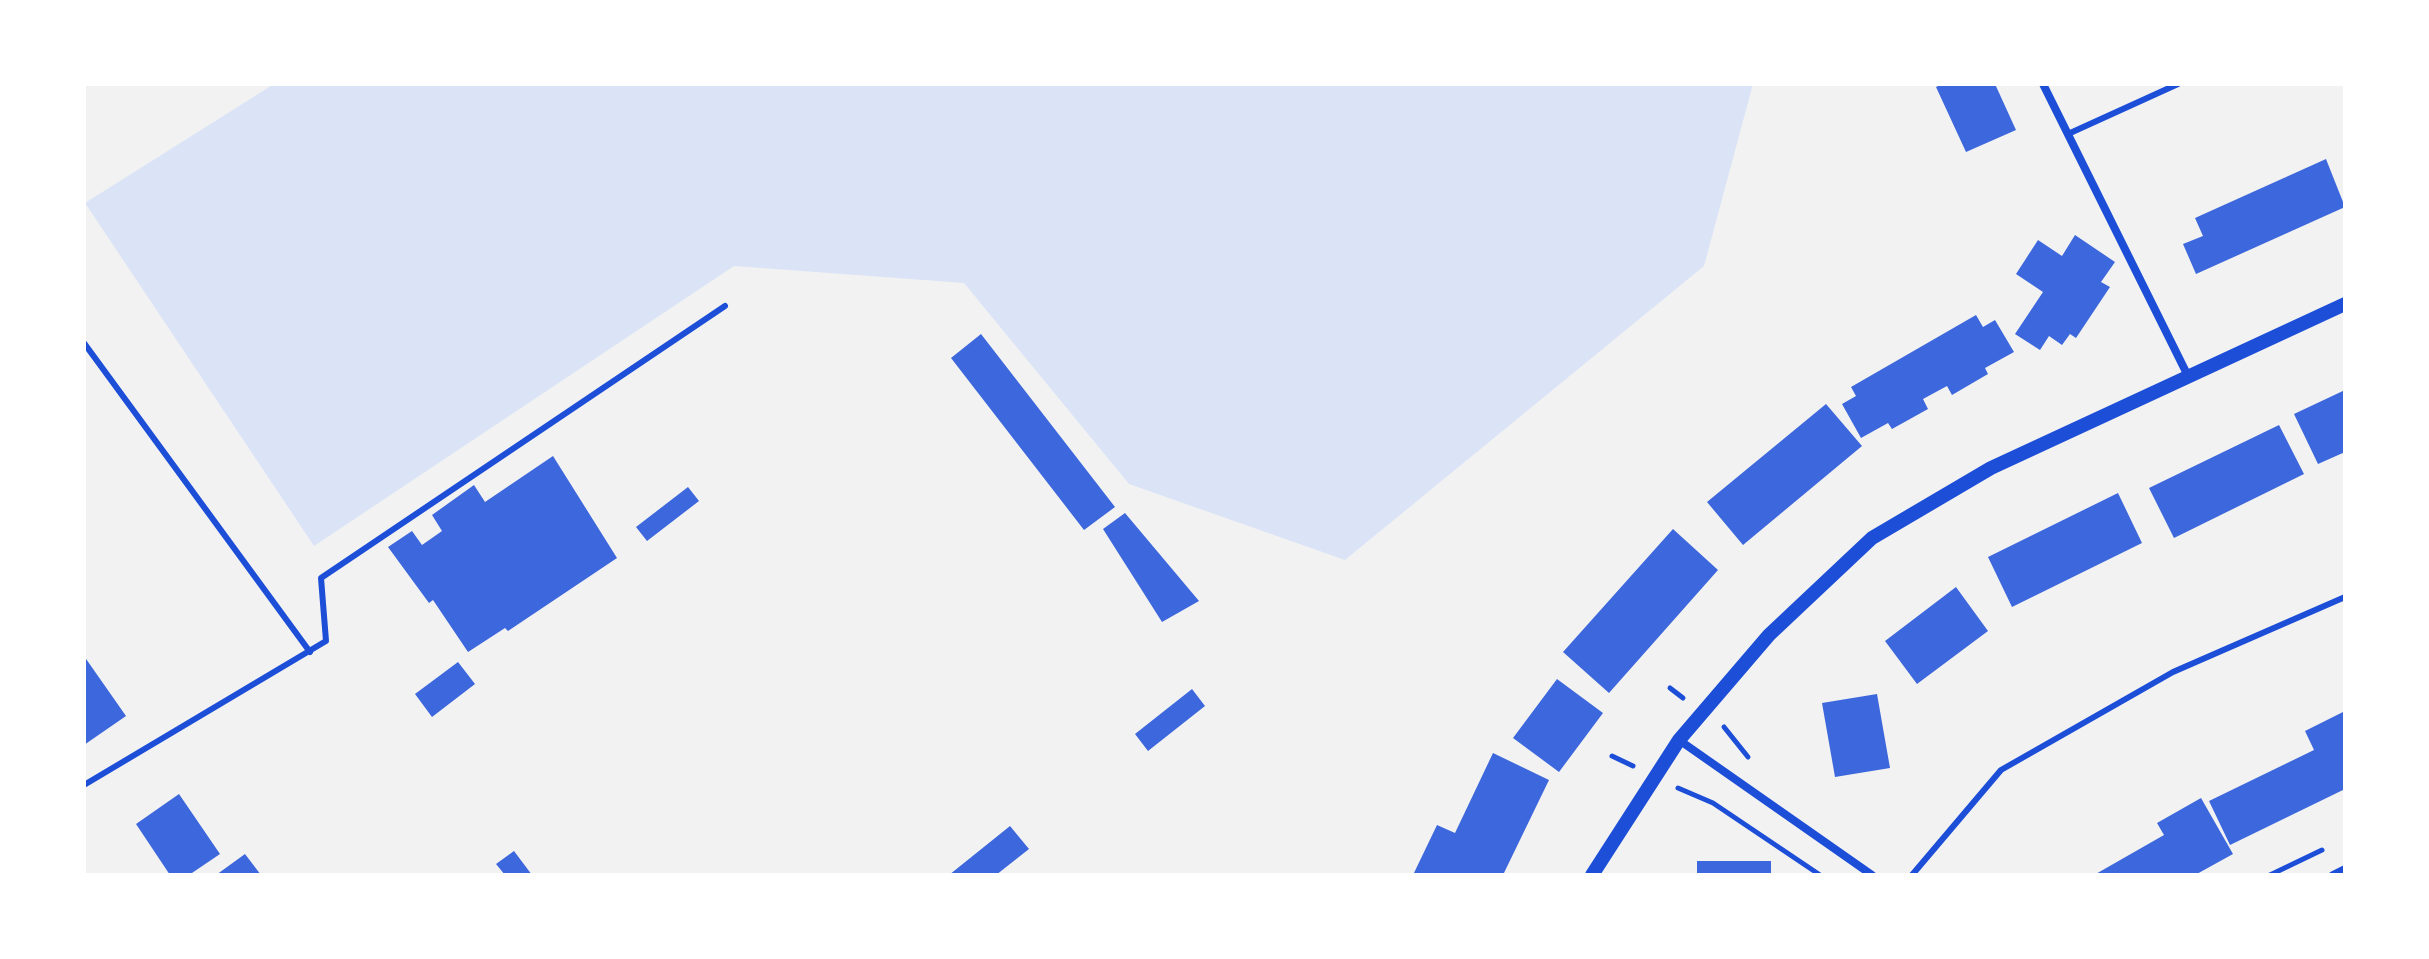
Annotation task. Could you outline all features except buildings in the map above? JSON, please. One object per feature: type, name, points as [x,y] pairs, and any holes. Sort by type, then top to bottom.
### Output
[{"type":"street","points":[[2043,84],[2188,376]]},
{"type":"street","points":[[1592,875],[1679,740],[1769,635],[1872,538],[1991,468],[2345,304]]},
{"type":"street","points":[[1679,740],[1872,875]]},
{"type":"street","points":[[2333,875],[2345,869]]},
{"type":"lane","points":[[2068,134],[2178,84]]},
{"type":"lane","points":[[84,785],[326,641],[321,578],[725,306]]},
{"type":"lane","points":[[84,343],[310,652]]},
{"type":"lane","points":[[1912,875],[2001,770],[2173,672],[2345,597]]},
{"type":"path","points":[[1687,792],[1726,812],[1820,875]]},
{"type":"path","points":[[2270,875],[2332,845]]},
{"type":"shaded area","points":[[274,84],[1753,84],[1704,266],[1345,560],[1129,484],[964,283],[734,266],[314,546],[85,203]]}]
